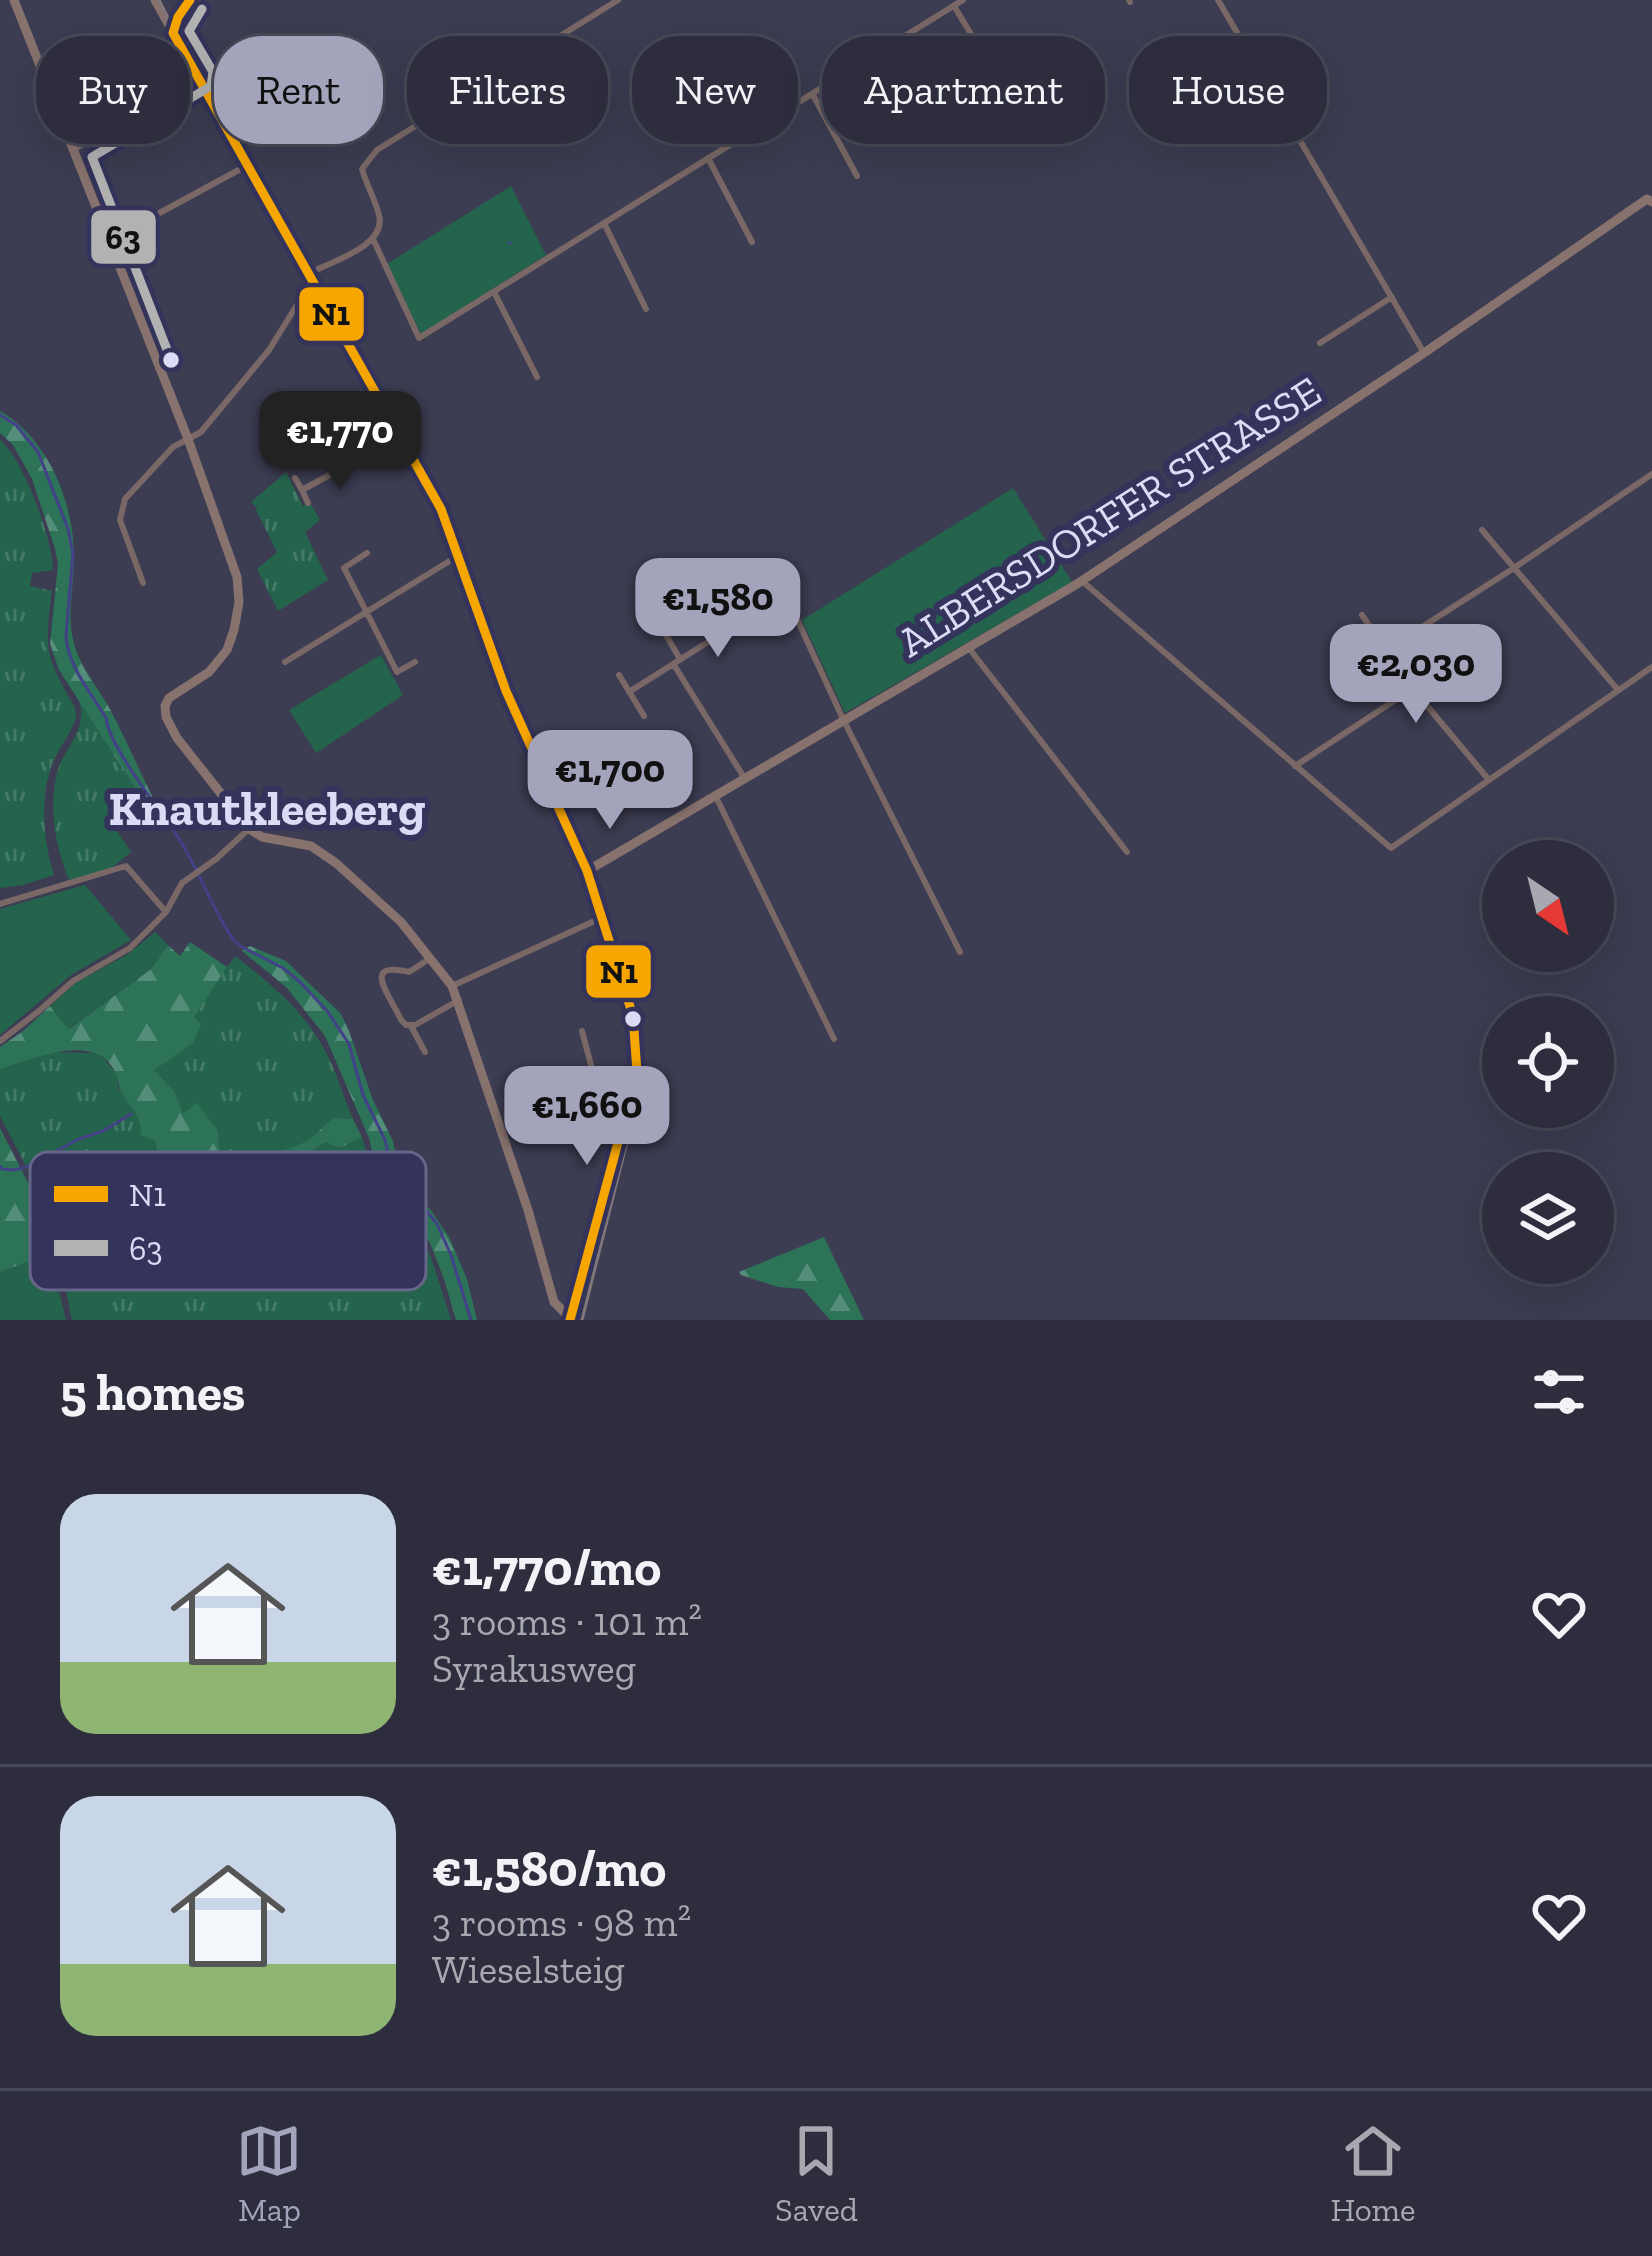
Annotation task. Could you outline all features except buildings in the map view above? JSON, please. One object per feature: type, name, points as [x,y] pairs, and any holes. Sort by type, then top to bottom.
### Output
[{"type":"street","points":[[14,0],[188,440],[237,577],[239,602],[227,650],[208,672],[170,698],[166,717],[249,830],[311,846],[336,863],[401,922],[452,986],[554,1302],[570,1319]]},
{"type":"street","points":[[154,0],[441,509],[506,691],[587,871],[633,1016],[637,1072],[570,1319]]},
{"type":"street","points":[[143,583],[120,520],[125,500],[173,447],[201,432],[269,350],[313,278],[374,239],[380,217],[362,169],[366,160],[618,0]]},
{"type":"street","points":[[374,239],[419,338],[963,0]]},
{"type":"street","points":[[1218,0],[1424,352]]},
{"type":"street","points":[[954,5],[973,36]]},
{"type":"street","points":[[73,150],[199,77]]},
{"type":"street","points":[[813,94],[857,176]]},
{"type":"street","points":[[708,158],[752,242]]},
{"type":"street","points":[[109,241],[249,164]]},
{"type":"street","name":"ALBERSDORFER STRASSE","points":[[587,871],[1082,581],[1647,199],[1652,202]]},
{"type":"street","points":[[604,224],[646,309]]},
{"type":"street","points":[[494,292],[537,377]]},
{"type":"street","points":[[1319,343],[1392,296]]},
{"type":"street","points":[[302,490],[400,436]]},
{"type":"street","points":[[1386,650],[1652,474]]},
{"type":"street","points":[[295,478],[308,502]]},
{"type":"street","points":[[1482,530],[1618,690]]},
{"type":"street","points":[[368,553],[344,568],[397,672],[415,662]]},
{"type":"street","points":[[286,662],[458,556]]},
{"type":"street","points":[[1082,581],[1390,848],[1652,667]]},
{"type":"street","points":[[629,692],[785,593],[960,952]]},
{"type":"street","points":[[1362,615],[1413,688],[1489,780]]},
{"type":"street","points":[[663,630],[745,779]]},
{"type":"street","points":[[968,647],[1126,852]]},
{"type":"street","points":[[619,675],[644,716]]},
{"type":"street","points":[[1294,766],[1413,688]]},
{"type":"street","points":[[716,796],[834,1039]]},
{"type":"street","points":[[0,1041],[73,981],[130,947],[166,912],[182,883],[249,830]]},
{"type":"street","points":[[0,904],[126,866],[166,912]]},
{"type":"street","points":[[452,986],[601,918]]},
{"type":"street","points":[[425,1052],[411,1026],[401,1020],[381,975],[392,967],[410,971],[432,957]]},
{"type":"street","points":[[411,1026],[459,1000]]},
{"type":"street","points":[[582,1031],[592,1069],[584,1106]]},
{"type":"street","points":[[592,1069],[637,1072]]},
{"type":"green space","points":[[511,186],[546,255],[421,334],[387,264]]},
{"type":"green space","points":[[0,411],[31,437],[63,492],[72,533],[75,647],[156,804],[149,809],[59,670],[50,644],[58,564],[55,549],[32,479],[13,445],[0,433]]},
{"type":"green space","points":[[0,440],[27,481],[48,540],[53,570],[32,573],[30,586],[52,591],[49,652],[76,718],[53,763],[45,796],[54,875],[0,888]]},
{"type":"green space","points":[[286,472],[303,506],[311,504],[320,520],[305,532],[328,580],[278,611],[257,569],[277,552],[251,502]]},
{"type":"green space","points":[[1013,488],[1072,582],[845,713],[802,620]]},
{"type":"green space","points":[[381,655],[403,695],[316,753],[289,710]]},
{"type":"green space","points":[[78,699],[149,809],[117,831],[131,852],[110,869],[69,880],[57,843],[53,804],[59,767],[81,721]]},
{"type":"green space","points":[[85,885],[131,940],[71,975],[0,1035],[0,909]]},
{"type":"green space","points":[[155,932],[168,945],[151,969],[68,1029],[50,1006],[77,982],[128,954]]},
{"type":"green space","points":[[190,942],[227,967],[194,1017],[201,1024],[193,1043],[154,1070],[174,1091],[183,1114],[197,1103],[218,1131],[219,1152],[158,1152],[155,1141],[141,1135],[138,1117],[107,1060],[94,1053],[62,1051],[0,1069],[0,1047],[50,1006],[69,1029],[151,969],[168,945],[180,956]]},
{"type":"green space","points":[[250,946],[286,961],[341,1014],[395,1152],[372,1152],[325,1036],[287,988],[242,951]]},
{"type":"green space","points":[[235,956],[305,1020],[332,1064],[353,1119],[333,1118],[308,1141],[287,1152],[219,1152],[218,1131],[183,1115],[174,1091],[154,1070]]},
{"type":"green space","points":[[52,1052],[95,1053],[117,1074],[118,1088],[155,1141],[157,1152],[30,1152],[30,1174],[0,1116],[0,1069]]},
{"type":"green space","points":[[333,1118],[353,1119],[362,1137],[340,1148],[325,1142],[310,1152],[280,1152],[308,1141]]},
{"type":"green space","points":[[0,1128],[30,1187],[30,1261],[0,1272]]},
{"type":"green space","points":[[362,1137],[367,1152],[311,1152],[325,1142],[340,1148]]},
{"type":"green space","points":[[426,1206],[449,1237],[467,1279],[477,1320],[456,1320],[430,1243]]},
{"type":"green space","points":[[824,1237],[864,1320],[830,1320],[803,1289],[778,1287],[739,1272]]},
{"type":"green space","points":[[426,1248],[451,1320],[72,1320],[66,1290],[426,1290]]},
{"type":"green space","points":[[30,1261],[30,1290],[59,1290],[66,1320],[0,1320],[0,1272]]},
{"type":"waterway","points":[[0,415],[16,425],[38,452],[68,529],[73,554],[66,635],[75,668],[126,762],[186,851],[233,939],[300,982],[349,1044],[363,1095],[388,1152]]},
{"type":"waterway","points":[[54,1152],[131,1114]]},
{"type":"waterway","points":[[0,1166],[14,1170],[30,1165]]},
{"type":"waterway","points":[[426,1210],[451,1255],[471,1320]]},
{"type":"tram line","points":[[159,0],[177,36]]},
{"type":"tram line","points":[[183,36],[184,26],[200,0]]},
{"type":"tram line","points":[[582,1320],[641,1086],[636,1042]]},
{"type":"transit line","name":"N1","points":[[190,0],[173,33],[441,509],[506,691],[587,871],[633,1016],[637,1072],[570,1320]]},
{"type":"transit line","name":"63","points":[[171,360],[92,157],[211,86],[213,72],[189,31],[202,9]]},
{"type":"district","name":"Knautkleeberg","points":[[267,808]]}]
